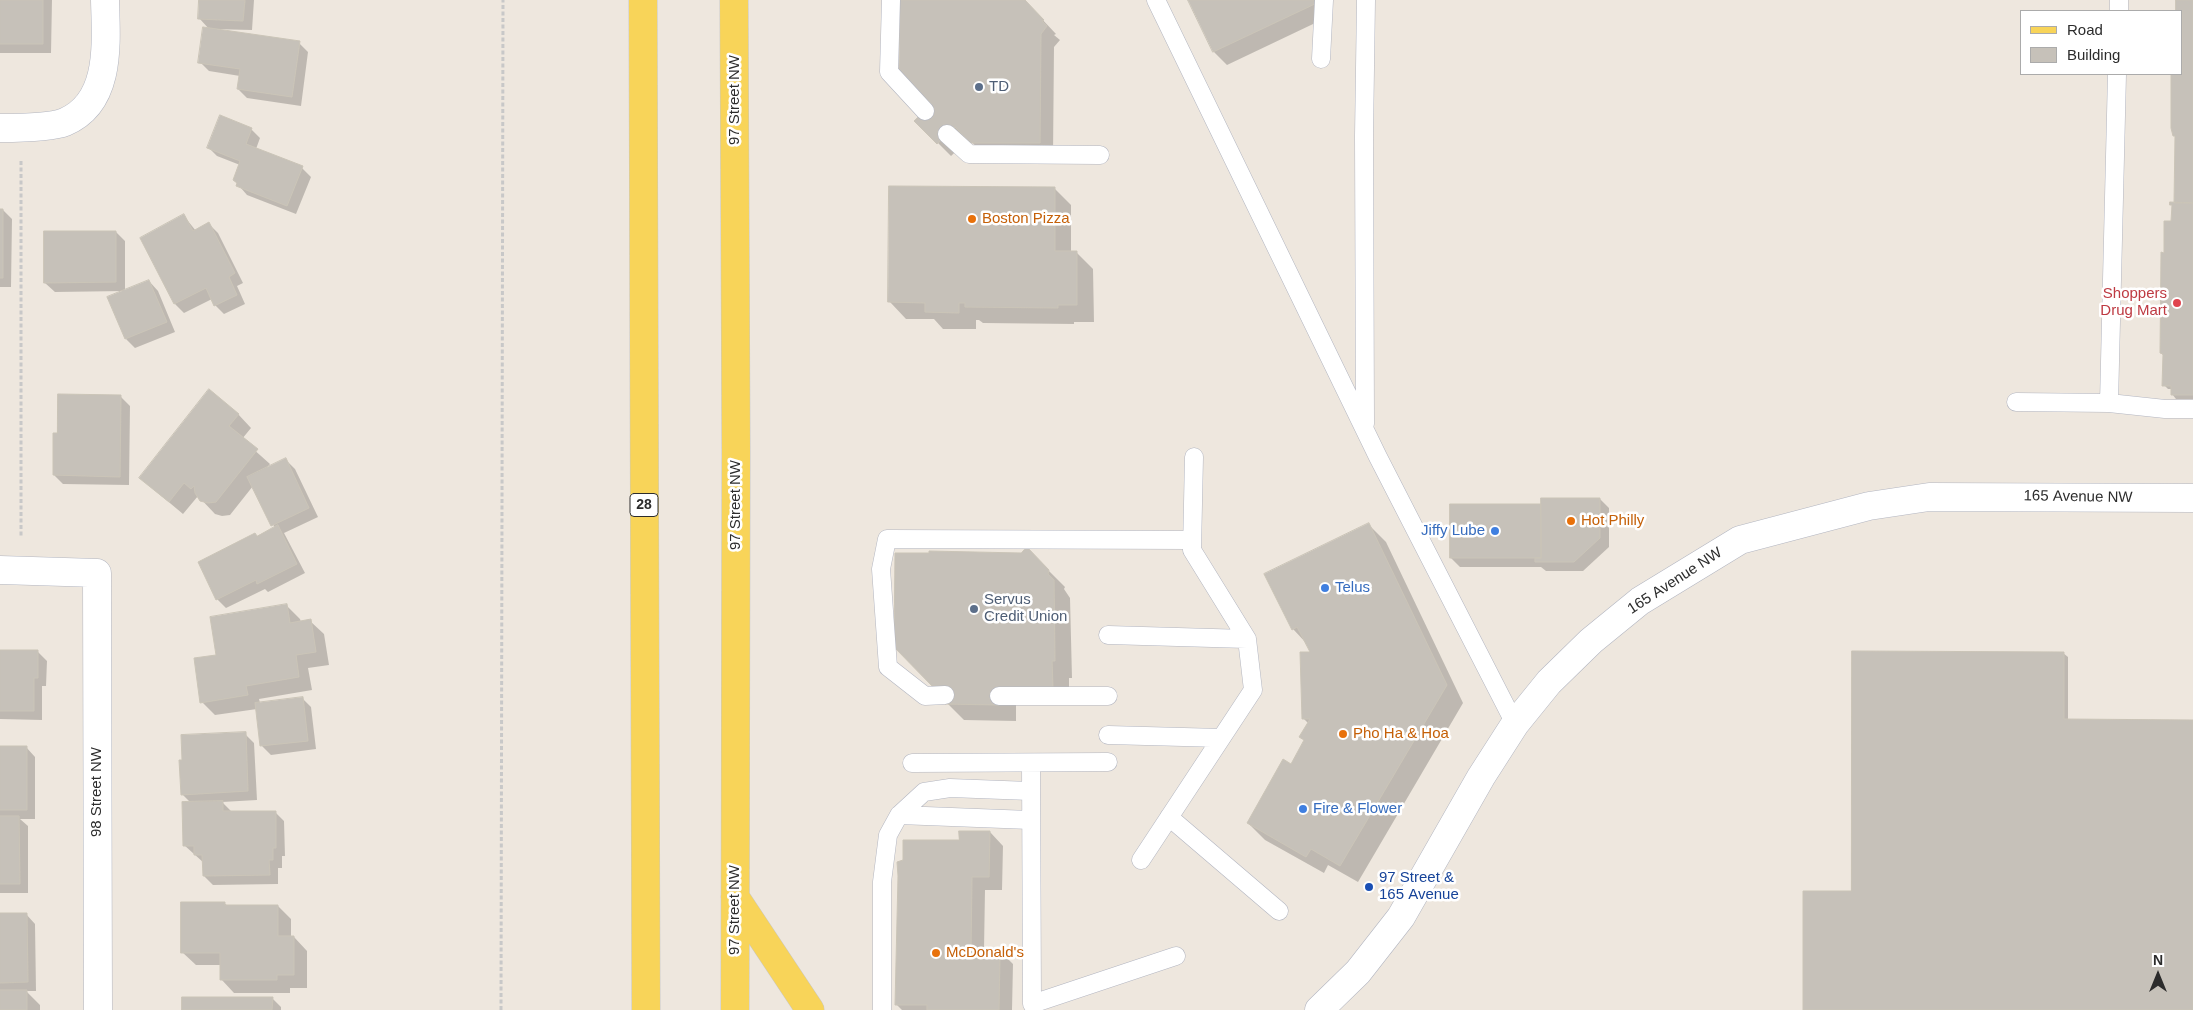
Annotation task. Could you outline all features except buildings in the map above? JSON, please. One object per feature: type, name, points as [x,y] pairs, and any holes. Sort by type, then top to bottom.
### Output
[{"type":"main road","name":"28","points":[[643,0],[646,1010]]},
{"type":"main road","name":"97 Street NW","points":[[734,0],[735,1010]]},
{"type":"main road","points":[[735,897],[810,1010]]},
{"type":"street","points":[[11,128],[64,123],[82,111],[96,96],[106,54],[105,0]]},
{"type":"street","name":"165 Avenue NW","points":[[1319,1010],[1358,972],[1401,917],[1481,776],[1515,724],[1556,676],[1591,641],[1640,600],[1740,540],[1869,506],[1929,497],[2193,498]]},
{"type":"street","name":"98 Street NW","points":[[10,570],[96,573],[98,1010]]},
{"type":"lane","points":[[891,0],[889,72],[925,111]]},
{"type":"lane","points":[[1156,0],[1365,429],[1515,724]]},
{"type":"lane","points":[[1321,59],[1324,0]]},
{"type":"lane","points":[[1365,429],[1364,136],[1366,0]]},
{"type":"lane","points":[[2109,403],[2117,75]]},
{"type":"lane","points":[[947,134],[969,154],[1100,155]]},
{"type":"lane","points":[[2016,402],[2109,403],[2165,409],[2193,409]]},
{"type":"lane","points":[[1140,860],[1253,690],[1247,639],[1192,550],[1194,457]]},
{"type":"lane","points":[[945,695],[925,696],[888,667],[881,569],[887,539],[1192,540]]},
{"type":"lane","points":[[1108,635],[1247,639]]},
{"type":"lane","points":[[999,696],[1108,696]]},
{"type":"lane","points":[[1108,735],[1221,738]]},
{"type":"lane","points":[[912,763],[1108,762]]},
{"type":"lane","points":[[1031,763],[1032,1007],[1176,956]]},
{"type":"lane","points":[[882,1010],[882,882],[888,835],[899,815],[924,792],[950,788],[1030,791]]},
{"type":"lane","points":[[899,815],[1030,820]]},
{"type":"lane","points":[[1169,817],[1279,911]]},
{"type":"path","points":[[500,1010],[503,0]]},
{"type":"path","points":[[10,570],[11,128]]},
{"type":"place","name":"TD","points":[[979,87]]},
{"type":"place","name":"Boston Pizza","points":[[972,219]]},
{"type":"place","name":"Shoppers Drug Mart","points":[[2177,303]]},
{"type":"place","name":"Hot Philly","points":[[1571,521]]},
{"type":"place","name":"Jiffy Lube","points":[[1495,531]]},
{"type":"place","name":"Telus","points":[[1325,588]]},
{"type":"place","name":"Servus Credit Union","points":[[974,609]]},
{"type":"place","name":"Pho Ha & Hoa","points":[[1343,734]]},
{"type":"place","name":"Fire & Flower","points":[[1303,809]]},
{"type":"place","name":"97 Street & 165 Avenue","points":[[1369,887]]},
{"type":"place","name":"McDonald's","points":[[936,953]]}]
